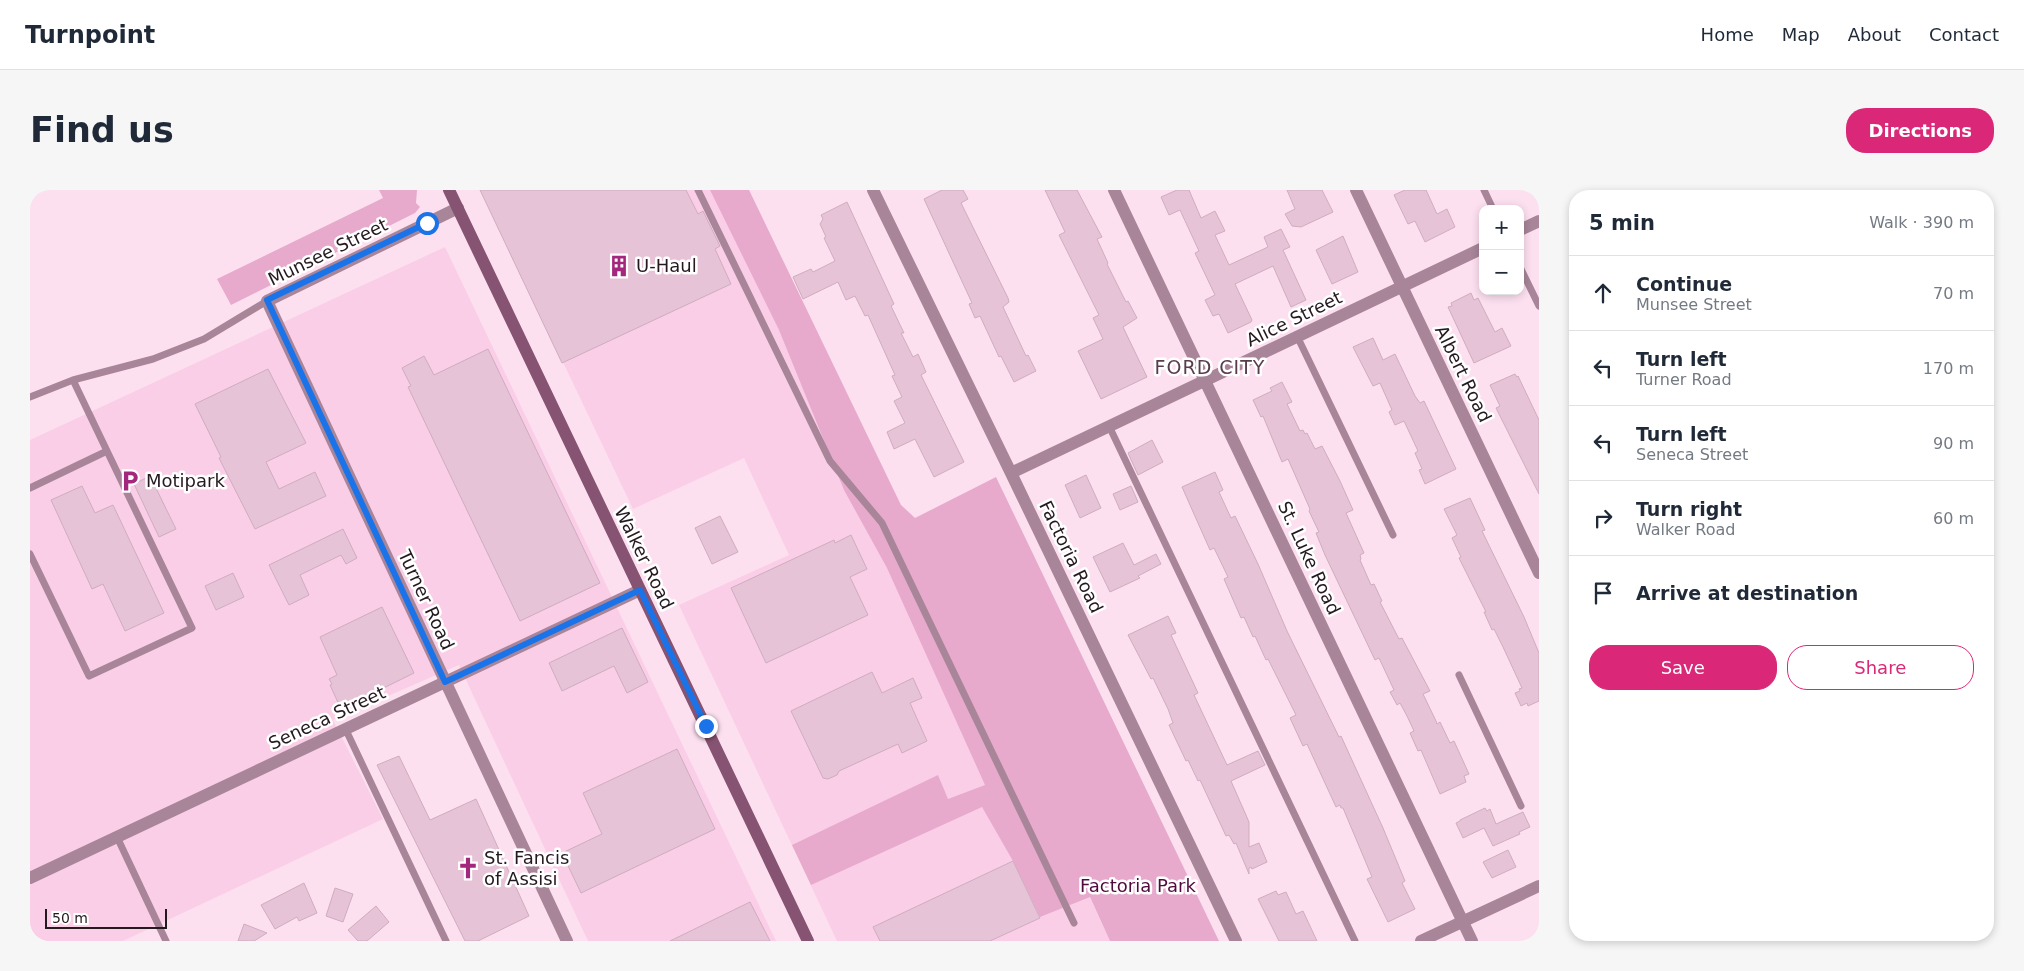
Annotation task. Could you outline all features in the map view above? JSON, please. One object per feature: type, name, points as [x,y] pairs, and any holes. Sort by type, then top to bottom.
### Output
[{"type":"main road","name":"Walker Road","points":[[449,190],[808,941]]},
{"type":"street","name":"Factoria Road","points":[[873,190],[1236,941]]},
{"type":"street","name":"St. Luke Road","points":[[1114,190],[1472,941]]},
{"type":"street","name":"Albert Road","points":[[1356,190],[1539,573]]},
{"type":"street","name":"Munsee Street","points":[[267,300],[458,208]]},
{"type":"street","points":[[1524,228],[1539,221]]},
{"type":"street","name":"Alice Street","points":[[1011,473],[1479,250]]},
{"type":"street","name":"Turner Road","points":[[267,300],[567,941]]},
{"type":"street","name":"Seneca Street","points":[[30,878],[640,590]]},
{"type":"street","points":[[1421,941],[1539,886]]},
{"type":"lane","points":[[698,190],[830,460],[882,523],[1074,923]]},
{"type":"lane","points":[[1484,190],[1491,205]]},
{"type":"lane","points":[[1524,275],[1539,306]]},
{"type":"lane","points":[[30,397],[73,380],[153,360],[204,339],[267,300]]},
{"type":"lane","points":[[1297,336],[1393,535]]},
{"type":"lane","points":[[30,554],[89,676],[192,628],[73,380]]},
{"type":"lane","points":[[1109,426],[1355,941]]},
{"type":"lane","points":[[30,488],[107,451]]},
{"type":"lane","points":[[1459,675],[1521,806]]},
{"type":"lane","points":[[345,728],[446,941]]},
{"type":"lane","points":[[117,837],[166,941]]},
{"type":"shaded area","points":[[481,190],[749,190],[900,505],[915,518],[1110,941],[837,941],[679,605],[789,555],[744,458],[633,509]]},
{"type":"shaded area","points":[[445,247],[776,941],[588,941],[459,665],[333,720],[383,819],[123,941],[30,941],[30,440]]},
{"type":"green space","points":[[379,190],[417,190],[416,203],[420,207],[415,213],[231,305],[217,279],[383,198]]},
{"type":"green space","name":"Factoria Park","points":[[710,190],[749,190],[901,505],[915,518],[996,477],[1219,941],[1110,941],[1090,897],[1040,917],[1013,861],[982,807],[811,885],[792,845],[938,775],[948,799],[985,785],[887,568],[844,490],[779,330]]},
{"type":"building","name":"U-Haul","points":[[480,190],[686,190],[698,214],[703,211],[720,246],[715,249],[731,284],[562,363]]},
{"type":"building","points":[[942,190],[963,190],[968,199],[961,203],[1008,298],[1009,302],[1003,307],[1026,356],[1028,355],[1036,371],[1014,382],[1001,356],[999,357],[980,316],[975,318],[969,304],[972,303],[924,199]]},
{"type":"building","points":[[1045,190],[1077,190],[1102,237],[1097,239],[1107,264],[1126,302],[1128,301],[1137,318],[1123,327],[1147,377],[1101,399],[1078,351],[1103,339],[1093,318],[1099,315],[1059,235],[1065,232]]},
{"type":"building","points":[[1177,190],[1189,190],[1201,218],[1215,211],[1225,231],[1215,235],[1229,265],[1268,247],[1264,237],[1281,229],[1290,247],[1283,250],[1306,300],[1291,307],[1273,266],[1235,284],[1252,320],[1228,333],[1219,314],[1213,316],[1205,300],[1215,295],[1195,253],[1199,251],[1180,210],[1169,215],[1161,197]]},
{"type":"building","points":[[1287,190],[1322,190],[1333,212],[1301,227],[1292,226],[1285,214],[1295,209]]},
{"type":"building","points":[[1405,190],[1426,190],[1437,214],[1447,209],[1455,227],[1425,242],[1415,221],[1408,224],[1394,195]]},
{"type":"building","points":[[847,202],[894,304],[891,306],[904,333],[901,333],[913,357],[918,354],[926,372],[921,375],[964,462],[934,477],[915,439],[894,449],[887,432],[905,423],[894,401],[902,397],[892,376],[895,375],[868,315],[865,316],[855,296],[846,300],[838,282],[803,299],[793,277],[811,269],[813,272],[835,261],[824,238],[826,237],[820,224],[823,219],[821,215]]},
{"type":"building","points":[[1343,236],[1358,272],[1332,284],[1316,250]]},
{"type":"building","points":[[1471,293],[1474,300],[1478,298],[1495,332],[1502,328],[1511,346],[1474,363],[1448,307],[1452,306],[1451,303]]},
{"type":"building","points":[[1373,338],[1383,360],[1395,354],[1415,396],[1420,403],[1424,401],[1456,469],[1425,484],[1419,470],[1422,469],[1415,453],[1418,451],[1404,421],[1395,425],[1389,412],[1392,410],[1380,383],[1373,386],[1353,347]]},
{"type":"building","points":[[488,349],[600,583],[520,621],[408,387],[411,386],[402,368],[424,356],[434,375]]},
{"type":"building","points":[[268,369],[306,443],[266,462],[279,489],[315,472],[326,496],[255,529],[219,458],[221,457],[195,404]]},
{"type":"building","points":[[1515,374],[1518,376],[1539,420],[1539,494],[1496,408],[1500,406],[1490,385]]},
{"type":"building","points":[[1282,382],[1292,402],[1287,404],[1300,431],[1303,430],[1305,434],[1307,433],[1315,449],[1322,446],[1340,481],[1353,510],[1346,513],[1364,553],[1360,555],[1360,560],[1371,585],[1374,584],[1382,601],[1380,602],[1399,639],[1402,638],[1430,691],[1423,694],[1437,724],[1440,722],[1450,743],[1454,741],[1469,774],[1464,776],[1466,782],[1440,794],[1421,750],[1418,751],[1410,733],[1414,731],[1407,716],[1400,703],[1397,705],[1390,692],[1394,690],[1379,658],[1375,660],[1325,555],[1316,533],[1319,532],[1288,459],[1282,462],[1263,416],[1261,417],[1253,400],[1272,391],[1270,388]]},
{"type":"building","points":[[1152,440],[1163,462],[1138,475],[1128,453]]},
{"type":"building","points":[[1215,472],[1223,490],[1219,492],[1231,518],[1235,516],[1287,631],[1339,737],[1341,736],[1405,881],[1402,883],[1415,909],[1388,922],[1367,879],[1372,877],[1343,808],[1340,805],[1336,807],[1307,744],[1303,746],[1290,718],[1296,715],[1255,636],[1253,637],[1244,617],[1241,618],[1224,579],[1228,577],[1214,548],[1210,550],[1182,487]]},
{"type":"building","points":[[1086,475],[1101,508],[1080,518],[1065,485]]},
{"type":"building","points":[[150,476],[176,529],[159,537],[134,484]]},
{"type":"building","points":[[82,486],[95,513],[113,505],[164,613],[125,631],[103,584],[92,589],[51,500]]},
{"type":"building","points":[[1131,486],[1138,502],[1120,510],[1113,494]]},
{"type":"building","points":[[1470,498],[1485,530],[1482,531],[1524,617],[1539,653],[1539,701],[1528,706],[1527,703],[1521,706],[1515,693],[1522,688],[1494,629],[1492,630],[1484,612],[1486,612],[1459,558],[1461,557],[1452,538],[1457,535],[1444,509]]},
{"type":"building","points":[[720,516],[738,552],[712,564],[695,528]]},
{"type":"building","points":[[343,529],[357,558],[346,564],[341,555],[300,575],[309,595],[289,605],[269,565]]},
{"type":"building","points":[[851,535],[867,569],[850,577],[868,615],[766,663],[731,588],[834,540],[835,543]]},
{"type":"building","points":[[1123,543],[1134,565],[1156,554],[1161,564],[1138,576],[1140,578],[1110,592],[1093,557]]},
{"type":"building","points":[[233,573],[244,597],[216,610],[205,586]]},
{"type":"building","points":[[382,607],[414,673],[341,709],[329,679],[337,675],[320,637]]},
{"type":"building","points":[[1168,616],[1176,633],[1171,635],[1198,693],[1194,695],[1227,765],[1258,751],[1265,765],[1231,781],[1249,822],[1249,847],[1259,843],[1267,862],[1252,869],[1251,867],[1249,868],[1249,874],[1236,843],[1234,844],[1229,835],[1226,836],[1200,780],[1198,781],[1188,760],[1186,761],[1169,725],[1173,723],[1168,709],[1153,678],[1151,679],[1128,635]]},
{"type":"building","points":[[622,628],[648,682],[627,693],[614,666],[562,691],[549,663]]},
{"type":"building","points":[[872,672],[882,693],[913,678],[922,698],[910,703],[927,741],[902,753],[898,744],[839,771],[837,775],[828,779],[823,778],[791,711]]},
{"type":"building","points":[[677,749],[715,829],[581,893],[562,853],[602,834],[583,793]]},
{"type":"building","name":"St. Fancis of Assisi","points":[[399,756],[430,820],[476,799],[529,916],[478,941],[465,941],[377,765]]},
{"type":"building","points":[[1485,808],[1487,811],[1490,809],[1496,824],[1523,812],[1530,827],[1519,832],[1520,834],[1493,846],[1484,828],[1463,838],[1456,823]]},
{"type":"building","points":[[1508,850],[1516,867],[1492,878],[1483,862]]},
{"type":"building","points":[[1013,861],[1040,918],[990,941],[880,941],[873,927]]},
{"type":"building","points":[[304,883],[317,913],[299,921],[297,917],[275,929],[261,905]]},
{"type":"building","points":[[335,888],[353,894],[343,922],[326,916]]},
{"type":"building","points":[[1276,891],[1278,895],[1286,892],[1296,914],[1303,911],[1317,941],[1279,941],[1258,899]]},
{"type":"building","points":[[750,902],[770,941],[670,941]]},
{"type":"building","points":[[376,906],[389,922],[367,941],[358,941],[348,930]]},
{"type":"building","points":[[244,924],[267,933],[254,941],[238,941]]},
{"type":"place","name":"U-Haul","points":[[619,266]]},
{"type":"place","name":"Motipark","points":[[130,481]]},
{"type":"place","name":"St. Fancis of Assisi","points":[[468,868]]},
{"type":"district","name":"FORD CITY","points":[[1210,367]]},
{"type":"route","points":[[427,223],[267,300],[445,682],[640,590],[706,726]]}]
